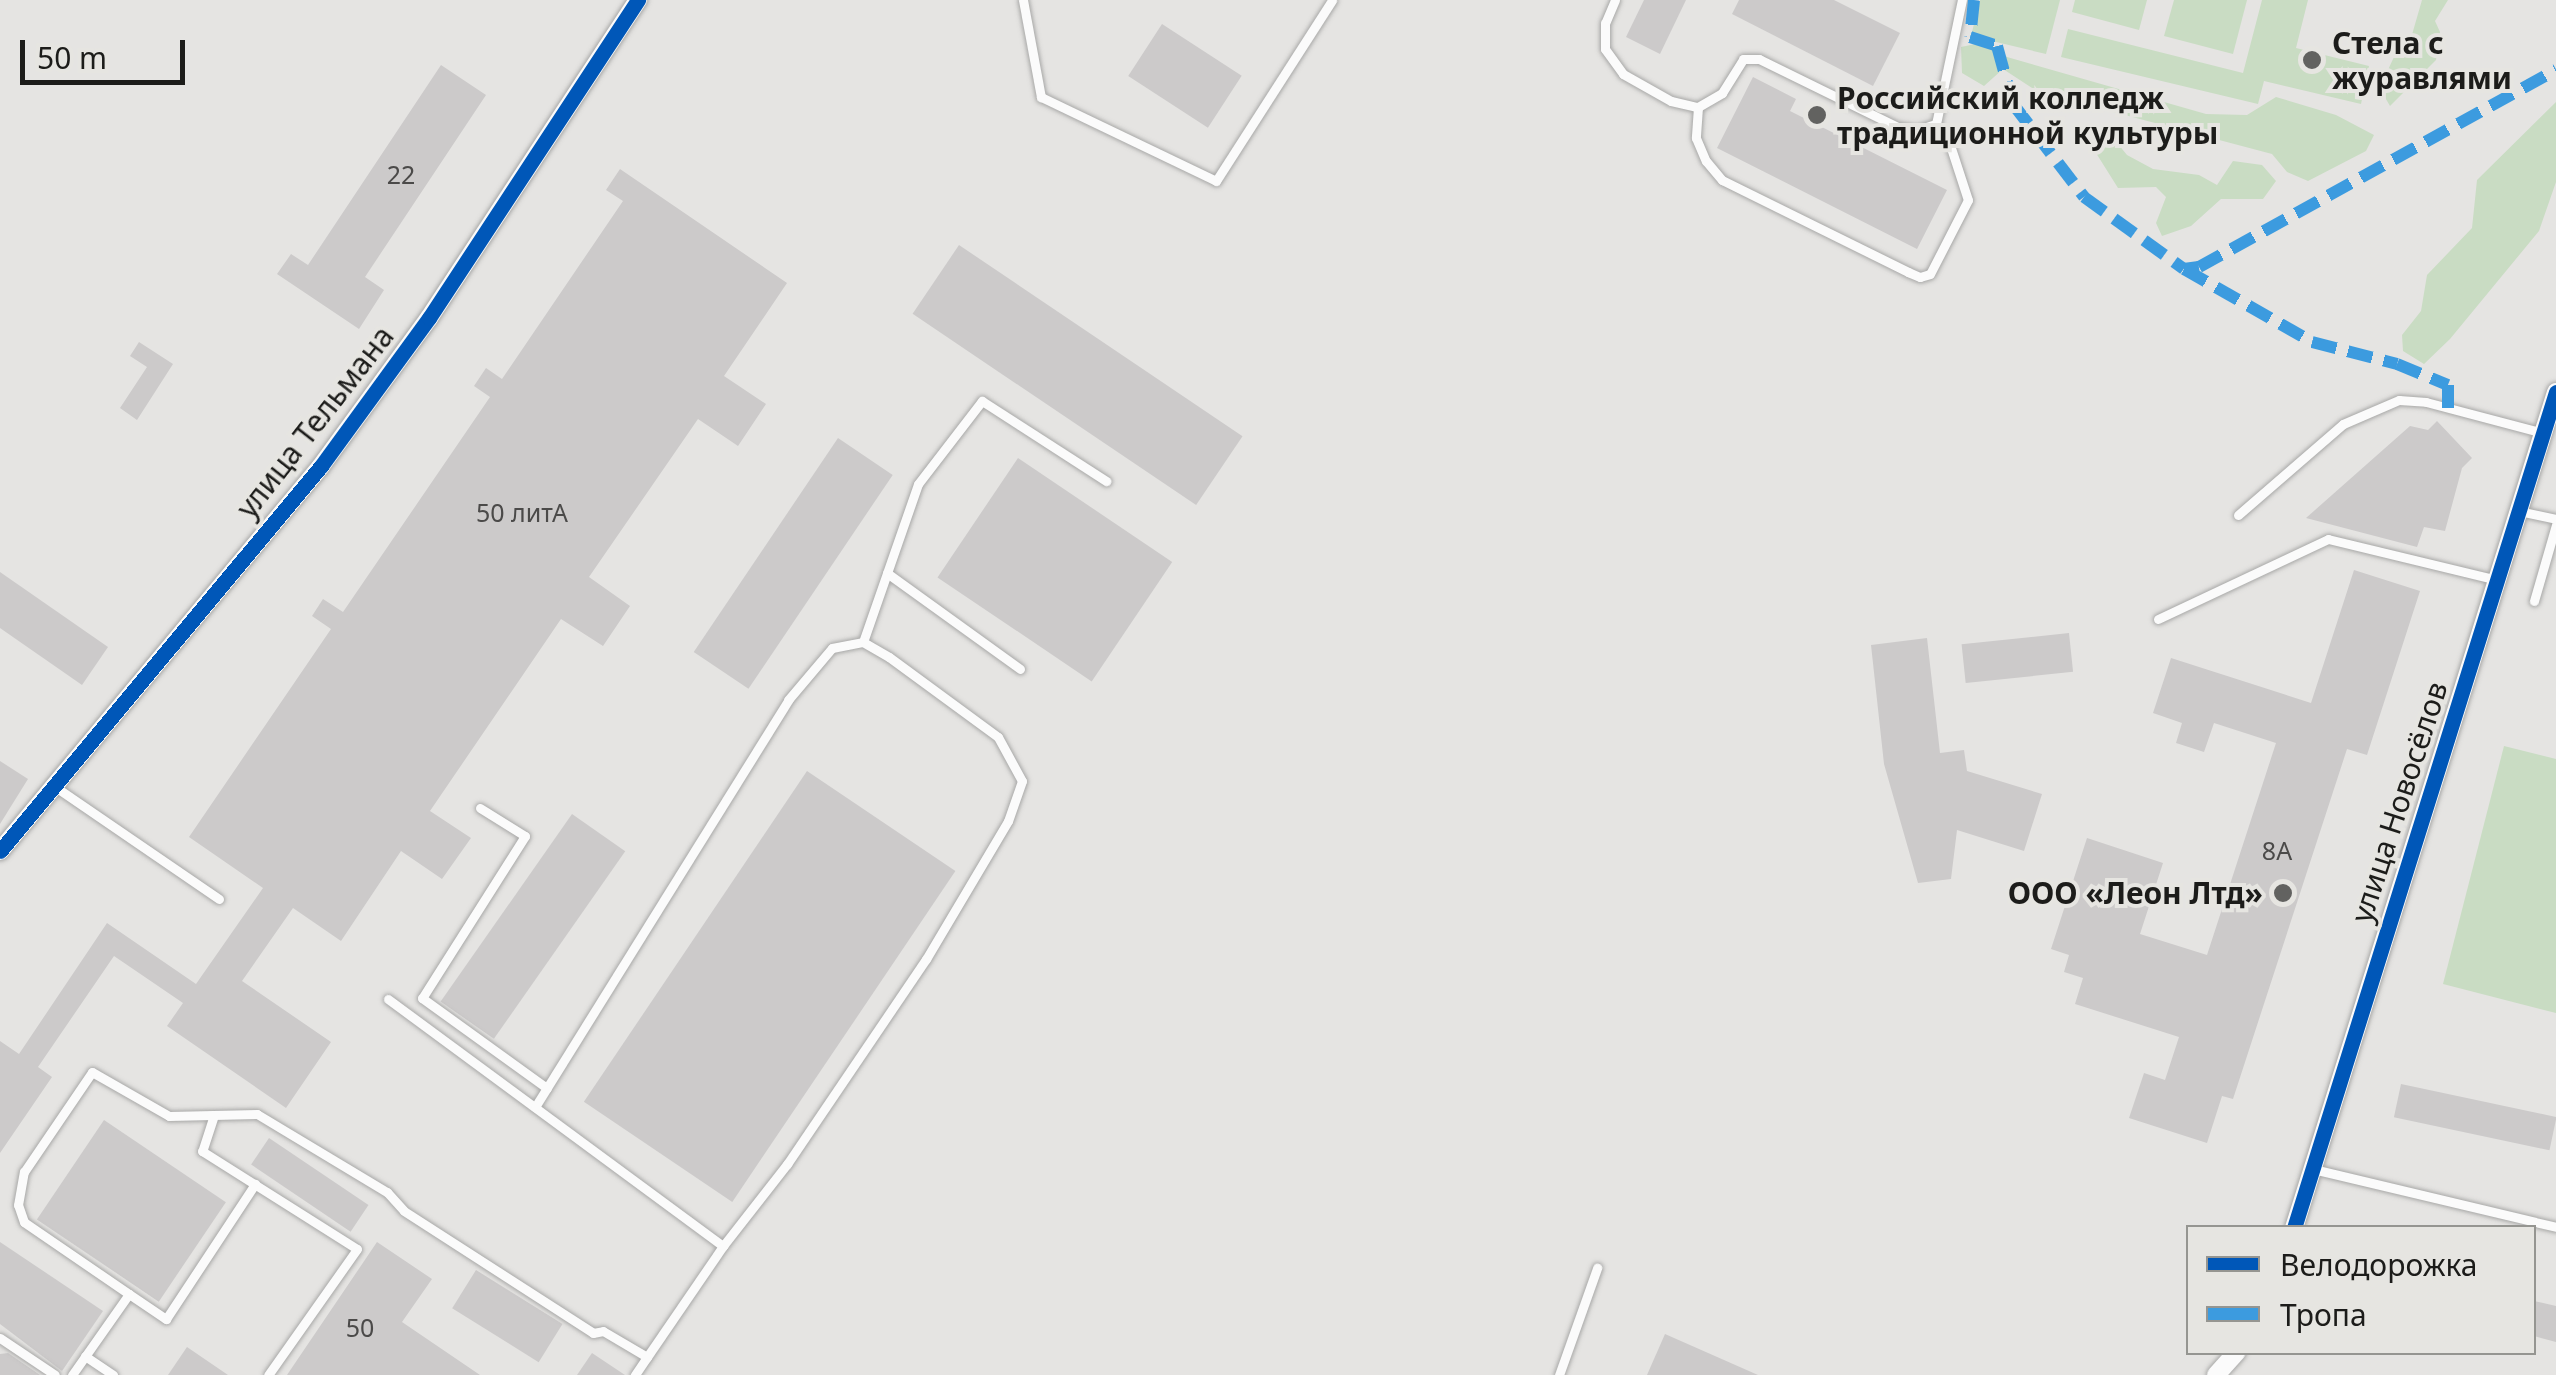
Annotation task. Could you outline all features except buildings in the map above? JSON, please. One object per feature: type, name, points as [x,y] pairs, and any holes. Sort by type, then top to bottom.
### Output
[{"type":"street","name":"улица Тельмана","points":[[0,851],[321,466],[429,318],[638,0]]},
{"type":"street","name":"улица Новосёлов","points":[[2295,1225],[2556,392]]},
{"type":"street","points":[[2216,1375],[2234,1355]]},
{"type":"lane","points":[[1023,0],[1041,96],[1216,181],[1332,0]]},
{"type":"lane","points":[[1615,0],[1605,23],[1606,49],[1624,74],[1671,100],[1698,107],[1722,93],[1744,59],[1759,59],[1898,127],[1917,130],[1936,124]]},
{"type":"lane","points":[[1698,107],[1696,138],[1706,162],[1722,180],[1920,277],[1938,264],[1968,200],[1951,148],[1936,124],[1962,0]]},
{"type":"lane","points":[[2238,515],[2343,424],[2399,400],[2426,402],[2543,433]]},
{"type":"lane","points":[[863,642],[918,484],[982,401],[1106,481]]},
{"type":"lane","points":[[2519,510],[2556,522],[2534,601]]},
{"type":"lane","points":[[2158,619],[2328,540],[2498,580]]},
{"type":"lane","points":[[887,573],[1020,669]]},
{"type":"lane","points":[[535,1107],[788,700],[832,648],[863,642],[998,737],[1022,781],[1008,821],[926,960],[787,1164],[723,1246],[635,1375]]},
{"type":"lane","points":[[54,786],[219,899]]},
{"type":"lane","points":[[480,808],[525,836],[422,998],[547,1088]]},
{"type":"lane","points":[[388,999],[723,1246]]},
{"type":"lane","points":[[255,1184],[166,1320],[24,1222],[18,1205],[24,1172],[92,1072],[169,1116],[257,1114],[387,1192],[404,1211],[593,1334],[603,1331],[647,1357]]},
{"type":"lane","points":[[214,1115],[202,1151],[356,1248],[268,1375]]},
{"type":"lane","points":[[2313,1169],[2556,1227]]},
{"type":"lane","points":[[1559,1375],[1598,1268]]},
{"type":"lane","points":[[72,1375],[130,1294]]},
{"type":"lane","points":[[0,1338],[55,1375]]},
{"type":"lane","points":[[85,1356],[113,1375]]},
{"type":"green space","points":[[1980,0],[2060,0],[2046,54],[1971,36]]},
{"type":"green space","points":[[2075,0],[2147,0],[2139,30],[2072,12]]},
{"type":"green space","points":[[2174,0],[2247,0],[2233,54],[2164,36]]},
{"type":"green space","points":[[2262,0],[2308,0],[2296,48],[2369,66],[2361,104],[2264,81],[2258,104],[2061,57],[2068,29],[2243,73]]},
{"type":"green space","points":[[2422,0],[2448,0],[2435,21],[2440,32],[2436,60],[2390,106],[2383,94],[2386,74],[2394,57],[2409,45]]},
{"type":"green space","points":[[1980,43],[2007,57],[2206,114],[2247,115],[2276,97],[2336,115],[2374,135],[2366,151],[2308,181],[2287,172],[2272,154],[2038,92],[2003,69],[1984,86],[1962,73],[1961,47]]},
{"type":"green space","points":[[2556,102],[2556,182],[2539,231],[2450,339],[2424,364],[2403,351],[2402,335],[2421,311],[2427,275],[2472,228],[2477,180]]},
{"type":"green space","points":[[2105,128],[2127,155],[2153,169],[2199,175],[2217,185],[2233,161],[2262,165],[2276,181],[2263,199],[2221,199],[2191,226],[2162,236],[2156,223],[2166,197],[2156,187],[2118,188],[2096,153]]},
{"type":"green space","points":[[2504,746],[2556,759],[2556,1013],[2443,984]]},
{"type":"marked path","points":[[1974,0],[1970,37],[1997,46],[2013,104],[2084,197],[2184,269],[2312,342],[2397,364],[2448,385],[2448,408]]},
{"type":"marked path","points":[[2184,269],[2199,267],[2556,70]]},
{"type":"cycle path","points":[[0,851],[321,466],[429,318],[638,0]]},
{"type":"cycle path","points":[[2295,1225],[2556,392]]},
{"type":"place","name":"Стела с журавлями","points":[[2312,60]]},
{"type":"place","name":"Российский колледж традиционной культуры","points":[[1817,115]]},
{"type":"place","name":"ООО «Леон Лтд»","points":[[2283,893]]}]
